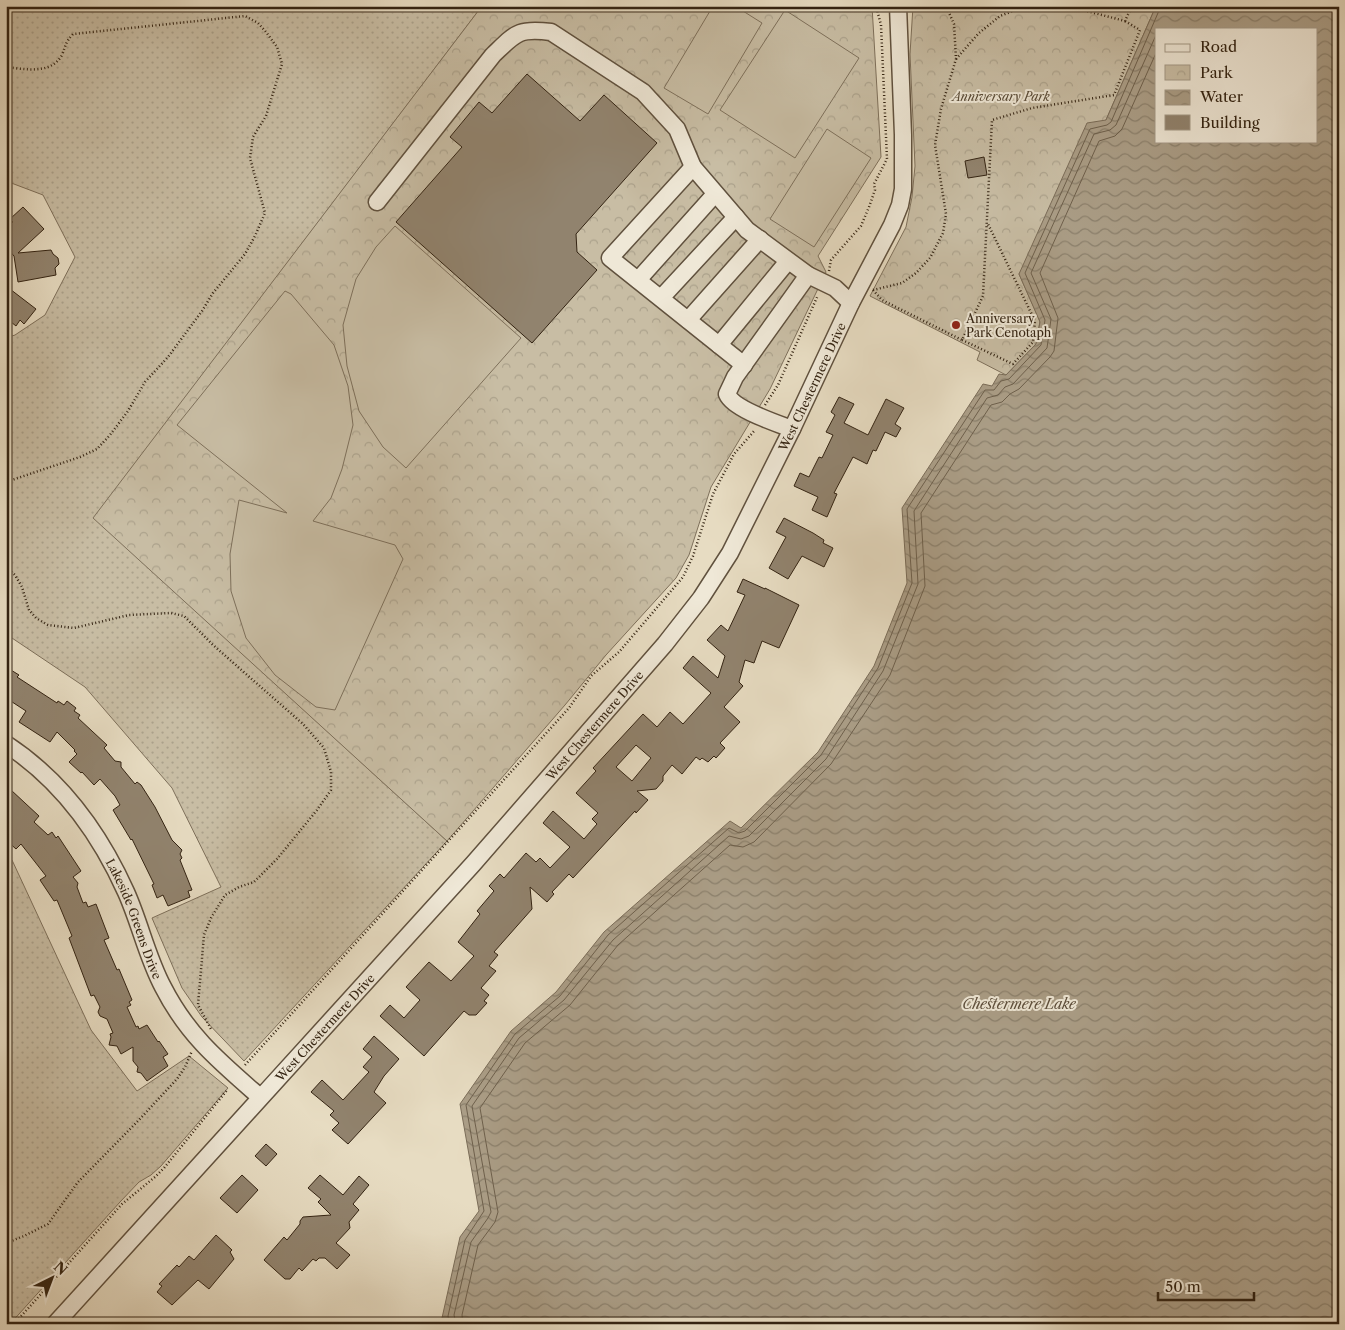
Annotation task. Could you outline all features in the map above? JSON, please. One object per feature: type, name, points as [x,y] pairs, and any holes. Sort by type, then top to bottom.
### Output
[{"type":"street","name":"West Chestermere Drive","points":[[55,1324],[473,864],[665,644],[701,598],[730,553],[900,205],[903,189],[903,135],[898,6]]},
{"type":"street","points":[[377,202],[493,55],[507,41],[522,31],[550,32],[643,92],[677,129],[693,167],[747,230],[808,275],[835,288],[851,303]]},
{"type":"street","points":[[693,167],[610,258],[744,365]]},
{"type":"street","points":[[638,280],[716,194]]},
{"type":"street","points":[[661,298],[736,217]]},
{"type":"street","points":[[688,320],[760,239]]},
{"type":"street","points":[[719,345],[788,261]]},
{"type":"street","points":[[792,429],[760,417],[730,400],[727,394],[735,377],[808,275]]},
{"type":"street","name":"Lakeside Greens Drive","points":[[6,744],[41,770],[63,791],[97,837],[126,893],[163,988],[180,1017],[200,1043],[260,1097]]},
{"type":"path","points":[[828,273],[830,260],[861,226],[875,190],[874,184],[887,159],[881,25],[876,6]]},
{"type":"path","points":[[946,6],[954,24],[956,58],[941,109],[935,145],[946,214],[943,233],[930,258],[916,273],[902,282],[873,290],[882,300],[1013,364],[1033,342],[1036,321],[988,224]]},
{"type":"path","points":[[956,58],[979,33],[1000,16],[1026,6]]},
{"type":"path","points":[[962,340],[983,296],[992,120],[1032,108],[1114,95],[1140,30],[1125,21],[1067,6]]},
{"type":"path","points":[[1125,21],[1132,6]]},
{"type":"path","points":[[6,67],[37,70],[49,66],[61,56],[65,42],[73,34],[245,16],[258,23],[266,32],[277,47],[282,64],[266,116],[253,137],[250,158],[264,213],[245,254],[213,293],[202,312],[168,357],[146,382],[128,411],[97,449],[80,457],[6,482]]},
{"type":"path","points":[[764,407],[778,386],[820,290]]},
{"type":"path","points":[[244,1066],[569,708],[591,676],[619,652],[683,577],[693,556],[713,494],[734,454],[756,427]]},
{"type":"path","points":[[6,567],[15,575],[22,588],[29,610],[36,618],[48,625],[74,628],[129,615],[171,612],[184,616],[213,645],[303,724],[324,748],[331,772],[331,790],[277,859],[254,882],[239,886],[226,895],[211,918],[204,935],[198,1005],[212,1031],[190,1052],[185,1067],[177,1079],[138,1122],[78,1182],[48,1224],[6,1243]]},
{"type":"path","points":[[14,1324],[122,1204],[156,1177],[228,1089]]},
{"type":"green space","points":[[6,6],[482,6],[94,518],[447,841],[244,1061],[202,1017],[182,988],[152,918],[221,887],[172,788],[85,687],[6,634],[6,338],[15,335],[45,315],[75,257],[43,195],[6,181]]},
{"type":"green space","points":[[482,6],[872,6],[881,157],[818,256],[826,272],[770,389],[711,487],[689,555],[676,578],[606,655],[447,841],[93,518]]},
{"type":"green space","points":[[713,6],[735,6],[762,23],[708,114],[664,88]]},
{"type":"green space","name":"Anniversary Park","points":[[913,6],[1156,6],[1106,120],[1019,274],[1040,321],[1036,344],[1006,375],[977,360],[980,352],[870,296],[906,227],[912,197],[915,166],[910,54]]},
{"type":"green space","points":[[785,10],[859,58],[795,158],[720,110]]},
{"type":"green space","points":[[827,129],[871,158],[814,247],[770,219]]},
{"type":"green space","points":[[395,226],[521,338],[406,468],[383,447],[359,411],[347,366],[343,325],[356,279],[376,247]]},
{"type":"green space","points":[[285,291],[291,294],[334,345],[348,386],[353,425],[342,469],[331,498],[313,521],[395,545],[403,559],[335,710],[316,707],[275,675],[246,638],[231,591],[230,554],[239,500],[287,513],[177,425]]},
{"type":"green space","points":[[6,854],[12,860],[91,1030],[137,1091],[189,1056],[228,1088],[161,1166],[139,1182],[10,1324],[6,1324]]},
{"type":"water","name":"Chestermere Lake","points":[[1156,6],[1339,6],[1339,1324],[445,1324],[442,1318],[460,1237],[479,1211],[460,1104],[511,1031],[556,992],[604,932],[730,821],[741,828],[818,752],[874,666],[907,583],[902,508],[983,384],[992,386],[999,374],[1006,375],[1036,344],[1040,322],[1019,274],[1087,123],[1106,120]]},
{"type":"building","points":[[527,74],[580,121],[604,95],[657,143],[576,234],[577,252],[597,270],[532,343],[396,222],[462,147],[450,137],[479,102],[492,113]]},
{"type":"building","points":[[984,157],[987,175],[968,178],[965,161]]},
{"type":"building","points":[[23,207],[44,229],[18,253],[51,250],[58,258],[59,264],[55,268],[56,275],[18,282],[14,256],[6,247],[6,228],[13,222],[10,219]]},
{"type":"building","points":[[6,286],[36,309],[24,324],[20,320],[16,326],[6,318]]},
{"type":"building","points":[[839,397],[854,404],[844,423],[868,435],[886,399],[904,408],[895,424],[901,428],[896,437],[885,432],[876,451],[873,450],[867,464],[853,457],[834,493],[837,494],[827,517],[812,510],[818,497],[794,486],[800,473],[809,477],[819,457],[822,458],[833,435],[826,432],[835,415],[831,412]]},
{"type":"building","points":[[784,518],[813,533],[824,540],[823,543],[833,548],[824,567],[802,556],[788,579],[769,568],[786,537],[776,532]]},
{"type":"building","points":[[743,579],[799,605],[779,648],[762,641],[754,663],[745,660],[739,682],[743,686],[724,707],[740,722],[720,743],[725,748],[716,758],[714,756],[708,762],[696,757],[682,774],[672,765],[656,789],[637,791],[648,800],[636,813],[635,811],[573,878],[569,874],[552,892],[554,894],[547,902],[530,887],[532,909],[494,952],[498,955],[489,966],[496,971],[481,988],[489,995],[484,1001],[487,1003],[476,1015],[469,1015],[464,1011],[424,1056],[380,1016],[390,1005],[404,1018],[420,1000],[406,987],[429,962],[451,981],[474,956],[458,942],[480,914],[477,911],[494,891],[489,886],[500,874],[504,878],[526,853],[536,862],[540,858],[550,868],[570,847],[543,823],[553,811],[584,839],[597,824],[592,819],[598,813],[576,793],[596,771],[593,768],[643,714],[657,727],[670,712],[683,724],[711,693],[683,668],[693,656],[718,678],[725,656],[707,640],[721,625],[728,631],[745,595],[737,592]],"holes":[[[636,745],[651,758],[632,781],[616,767]]]},
{"type":"building","points":[[6,667],[19,675],[17,677],[57,703],[58,701],[64,705],[67,701],[76,708],[74,711],[80,715],[78,718],[107,745],[104,748],[115,761],[121,762],[121,767],[135,784],[137,782],[141,785],[172,840],[182,850],[180,854],[182,858],[180,860],[192,890],[188,891],[190,897],[168,906],[163,895],[157,898],[152,885],[154,884],[132,839],[113,810],[120,805],[115,796],[100,779],[94,785],[69,762],[77,754],[57,732],[50,742],[19,722],[26,711],[6,698]]},
{"type":"building","points":[[11,790],[39,816],[34,822],[48,835],[52,832],[56,838],[58,836],[81,871],[73,877],[78,883],[77,887],[83,903],[86,902],[88,907],[96,904],[109,938],[104,940],[132,1000],[129,1002],[131,1005],[127,1007],[136,1027],[138,1026],[139,1029],[147,1025],[168,1054],[163,1057],[168,1066],[147,1081],[141,1073],[137,1072],[138,1067],[133,1061],[133,1047],[121,1054],[117,1046],[109,1045],[110,1034],[113,1033],[107,1019],[100,1016],[98,1012],[100,1007],[94,995],[91,996],[69,938],[72,936],[57,900],[54,901],[40,880],[46,876],[21,844],[16,849],[6,840],[6,796]]},
{"type":"building","points":[[374,1036],[399,1059],[384,1076],[374,1092],[386,1103],[348,1144],[332,1130],[339,1123],[330,1115],[334,1111],[311,1092],[322,1080],[343,1100],[369,1072],[363,1067],[372,1057],[363,1049]]},
{"type":"building","points":[[266,1144],[277,1154],[266,1166],[255,1156]]},
{"type":"building","points":[[242,1175],[258,1190],[237,1213],[220,1198]]},
{"type":"building","points":[[320,1175],[343,1195],[359,1176],[369,1185],[353,1204],[359,1210],[349,1222],[350,1228],[336,1243],[350,1255],[337,1269],[325,1258],[319,1258],[316,1261],[313,1259],[302,1271],[299,1268],[290,1279],[285,1279],[264,1260],[284,1237],[287,1240],[300,1224],[303,1217],[331,1215],[318,1202],[321,1199],[308,1188]]},
{"type":"building","points":[[216,1235],[232,1250],[230,1252],[234,1259],[209,1289],[198,1280],[172,1305],[157,1292],[162,1286],[159,1284],[177,1265],[179,1267],[189,1256],[194,1260]]},
{"type":"place","name":"Anniversary Park Cenotaph","points":[[956,325]]}]
